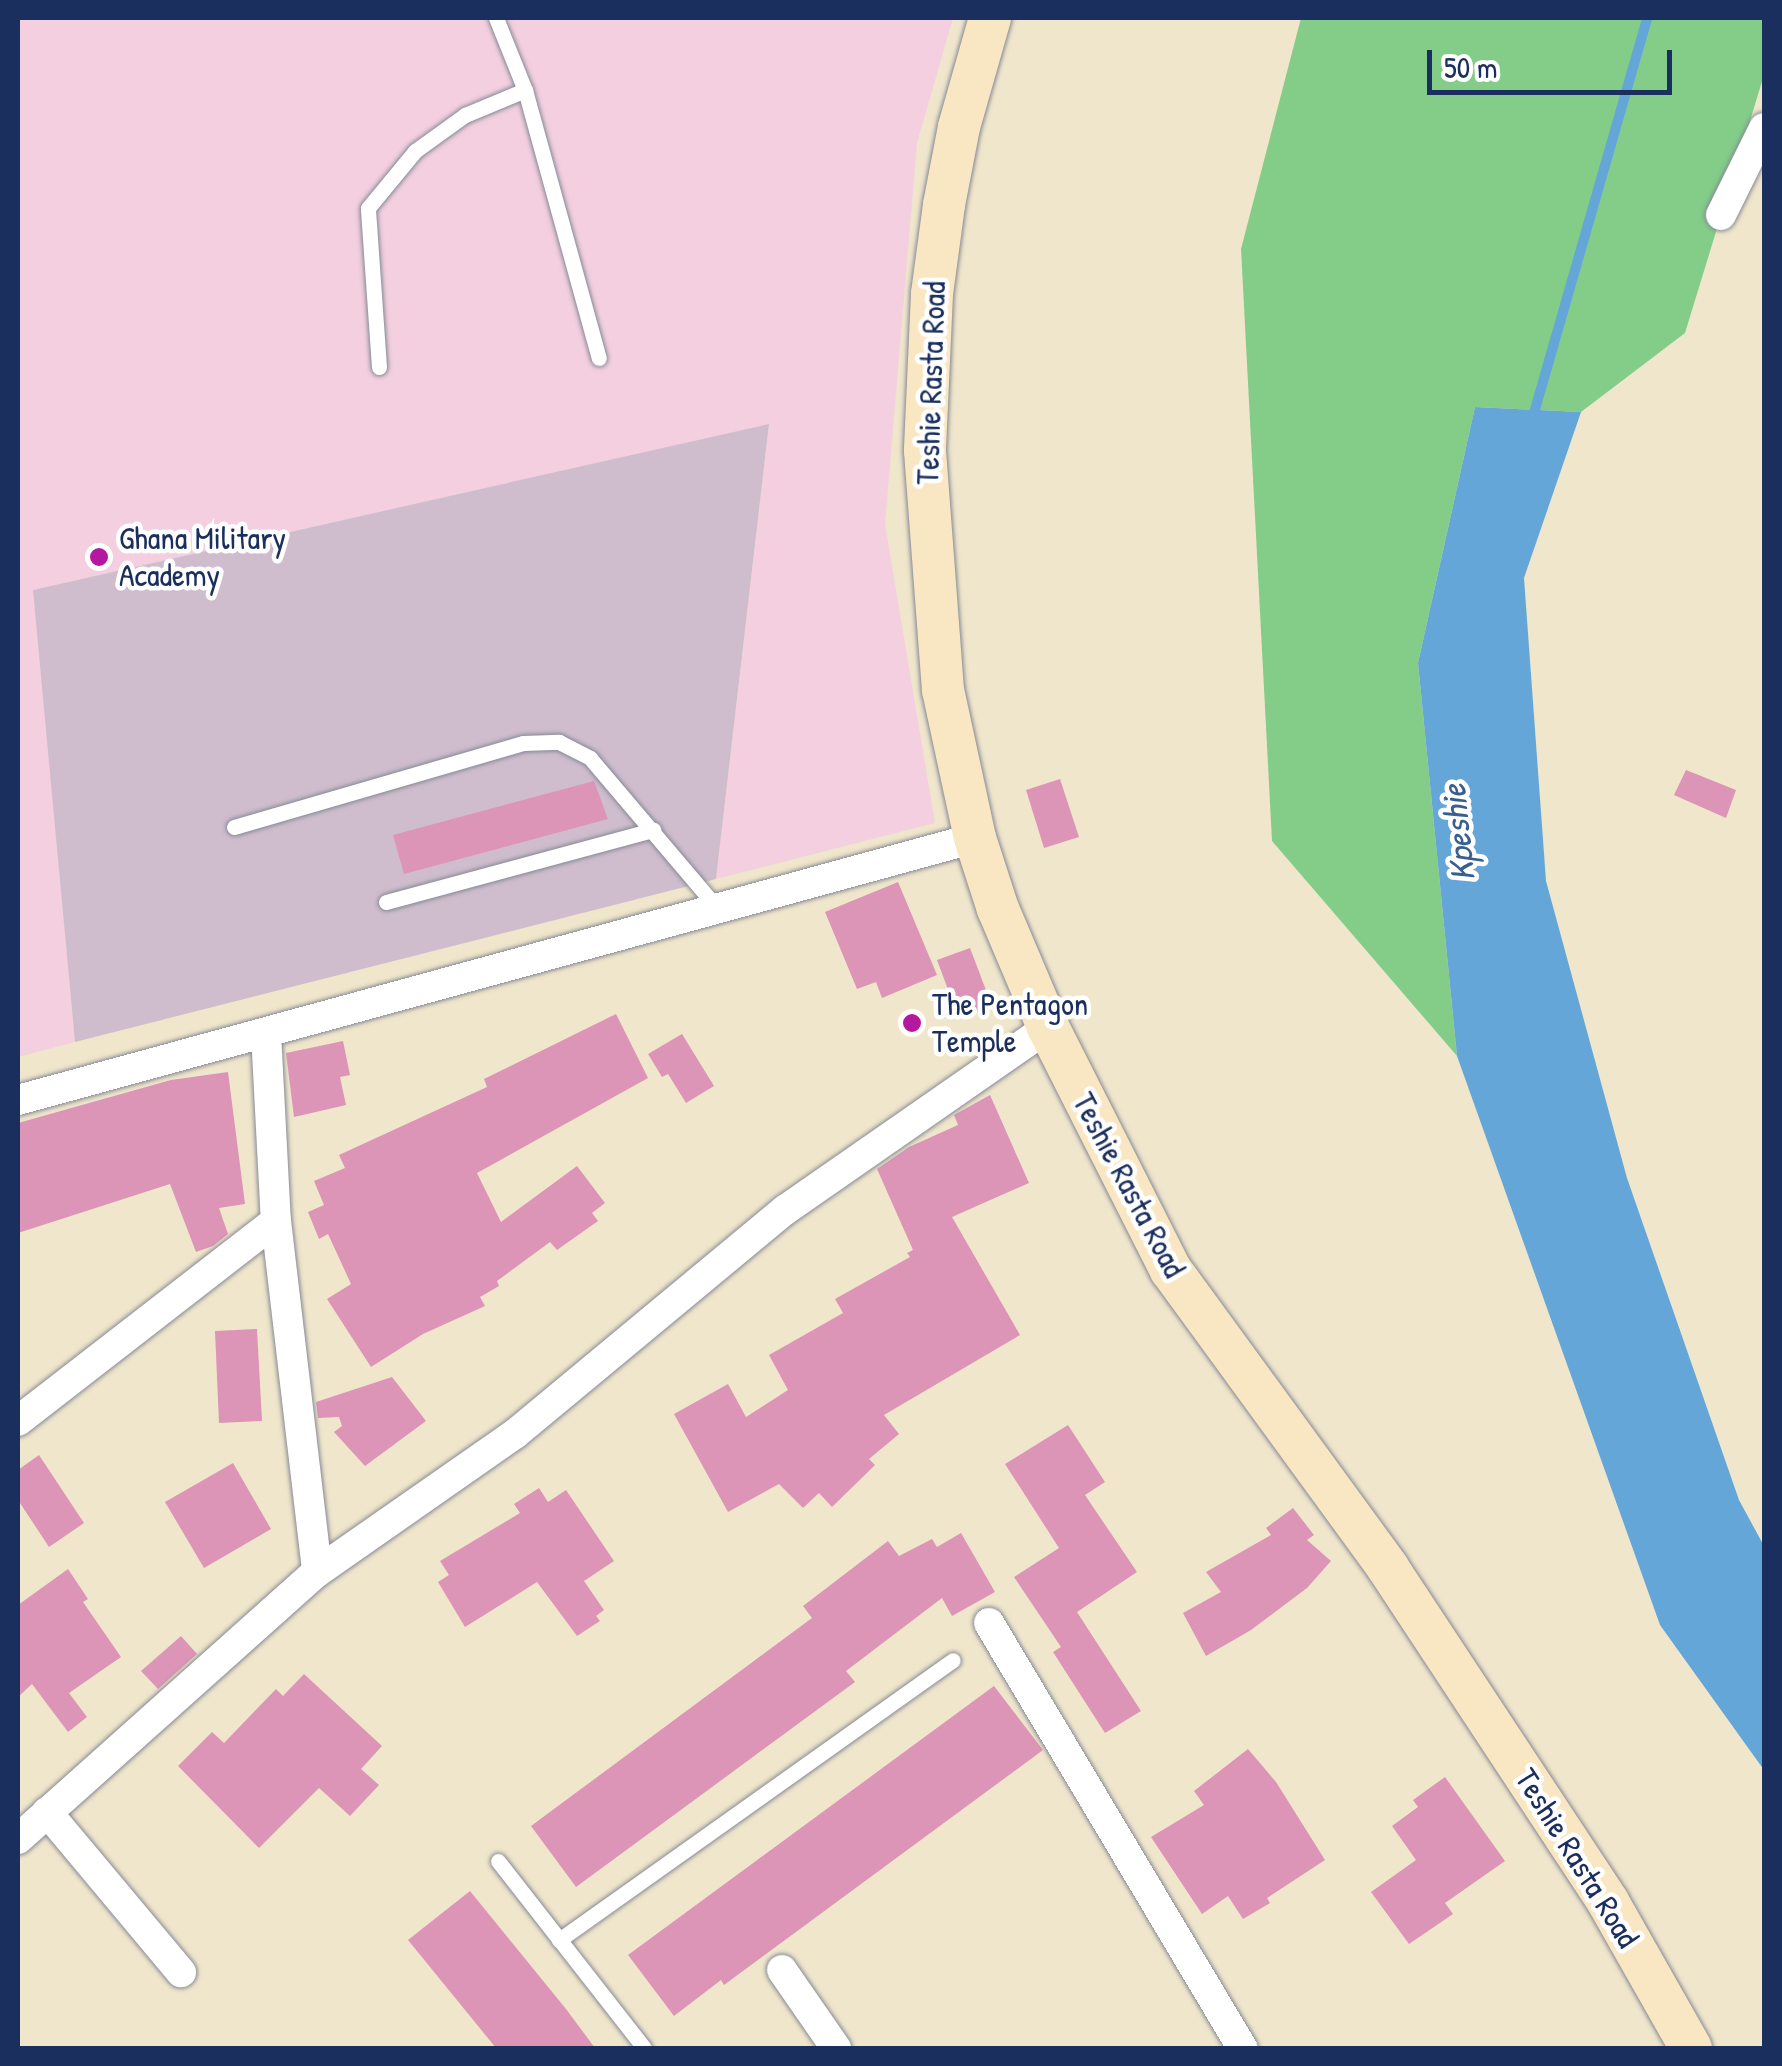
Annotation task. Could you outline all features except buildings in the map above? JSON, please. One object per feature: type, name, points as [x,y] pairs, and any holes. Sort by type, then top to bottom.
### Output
[{"type":"main road","name":"Teshie Rasta Road","points":[[990,18],[959,127],[944,205],[932,294],[924,451],[943,690],[975,838],[998,910],[1048,1027],[1171,1270],[1388,1568],[1608,1902],[1691,2048]]},
{"type":"street","points":[[1721,215],[1764,128]]},
{"type":"street","points":[[18,1100],[720,912],[975,838]]},
{"type":"street","points":[[18,1838],[316,1572],[515,1434],[785,1210],[1048,1027]]},
{"type":"street","points":[[266,1032],[276,1220],[316,1572]]},
{"type":"street","points":[[18,1421],[276,1220]]},
{"type":"street","points":[[989,1623],[1242,2048]]},
{"type":"street","points":[[47,1812],[180,1972]]},
{"type":"street","points":[[782,1970],[836,2048]]},
{"type":"lane","points":[[496,18],[525,90],[599,358]]},
{"type":"lane","points":[[379,367],[368,208],[415,151],[464,115],[525,90]]},
{"type":"lane","points":[[234,828],[523,742],[558,742],[590,758],[720,912]]},
{"type":"lane","points":[[386,902],[652,830]]},
{"type":"lane","points":[[559,1940],[953,1660]]},
{"type":"lane","points":[[498,1861],[644,2048]]},
{"type":"shaded area","name":"Ghana Military Academy","points":[[18,18],[953,18],[917,143],[885,524],[935,823],[716,879],[769,425],[34,590],[75,1042],[18,1057]]},
{"type":"shaded area","points":[[769,424],[716,879],[75,1042],[33,590]]},
{"type":"green space","points":[[1301,18],[1764,18],[1764,75],[1685,333],[1581,412],[1475,407],[1418,663],[1457,1056],[1272,841],[1241,249]]},
{"type":"water","points":[[1475,407],[1581,412],[1524,578],[1546,881],[1627,1178],[1739,1500],[1764,1546],[1764,1770],[1660,1625],[1457,1056],[1418,663]]},
{"type":"waterway","name":"Kpeshie","points":[[1532,420],[1647,18]]},
{"type":"place","name":"Ghana Military Academy","points":[[99,557]]},
{"type":"place","name":"The Pentagon Temple","points":[[912,1023]]}]
